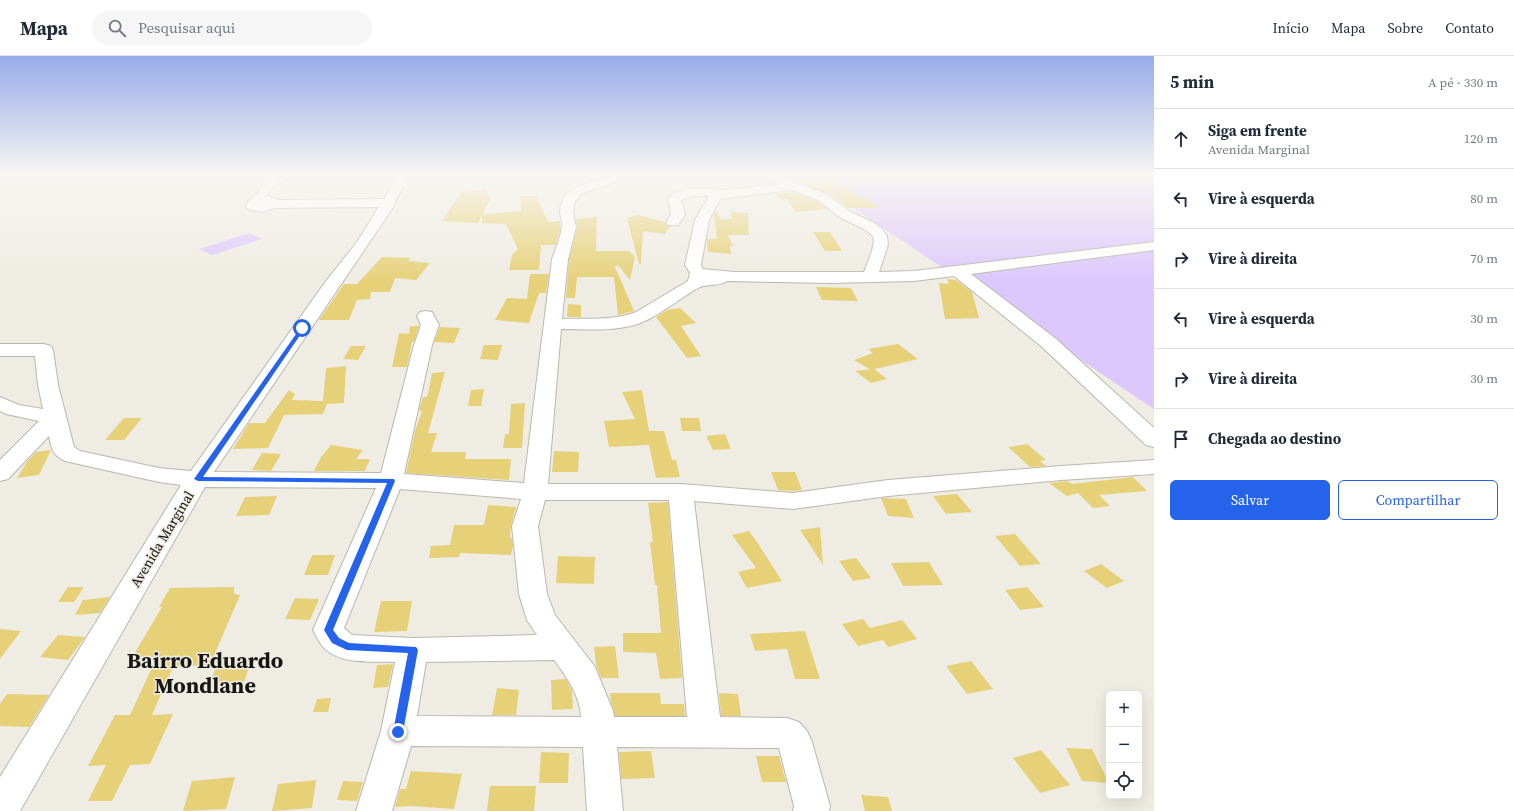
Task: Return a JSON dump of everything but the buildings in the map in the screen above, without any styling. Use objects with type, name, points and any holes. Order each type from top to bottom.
[{"type":"street","name":"Avenida Marginal","points":[[0,811],[198,479],[332,284],[385,210]]},
{"type":"street","points":[[567,210],[569,224],[560,259],[535,492],[525,526],[533,594],[542,620],[584,676],[597,711],[605,811]]},
{"type":"street","points":[[673,222],[678,215],[677,210]]},
{"type":"street","points":[[696,278],[693,265],[702,220],[707,210]]},
{"type":"street","points":[[838,210],[875,230],[881,238],[881,245],[875,266],[869,277]]},
{"type":"street","points":[[554,324],[616,323],[631,320],[642,316],[696,278],[914,276],[958,272],[993,265],[1154,246]]},
{"type":"street","points":[[958,272],[1048,342],[1154,440]]},
{"type":"street","points":[[426,316],[430,325],[423,345],[391,481],[328,630],[335,640],[347,647],[413,650],[562,647]]},
{"type":"street","points":[[0,350],[44,350],[48,385],[64,451],[73,456],[159,475],[198,479],[391,481],[535,492],[682,492],[793,501],[888,488],[1061,473],[1154,467]]},
{"type":"street","points":[[4,408],[55,418]]},
{"type":"street","points":[[0,474],[55,418]]},
{"type":"street","points":[[682,492],[705,733]]},
{"type":"street","points":[[374,811],[398,732],[413,650]]},
{"type":"street","points":[[398,732],[787,733],[795,742],[812,806],[811,811]]},
{"type":"shaded area","points":[[857,210],[1154,210],[1154,409]]},
{"type":"shaded area","points":[[249,233],[262,239],[212,255],[199,249]]},
{"type":"district","name":"Bairro Eduardo Mondlane","points":[[205,672]]},
{"type":"route","points":[[302,328],[198,479],[391,481],[328,630],[335,640],[347,647],[413,650],[398,732]]}]
